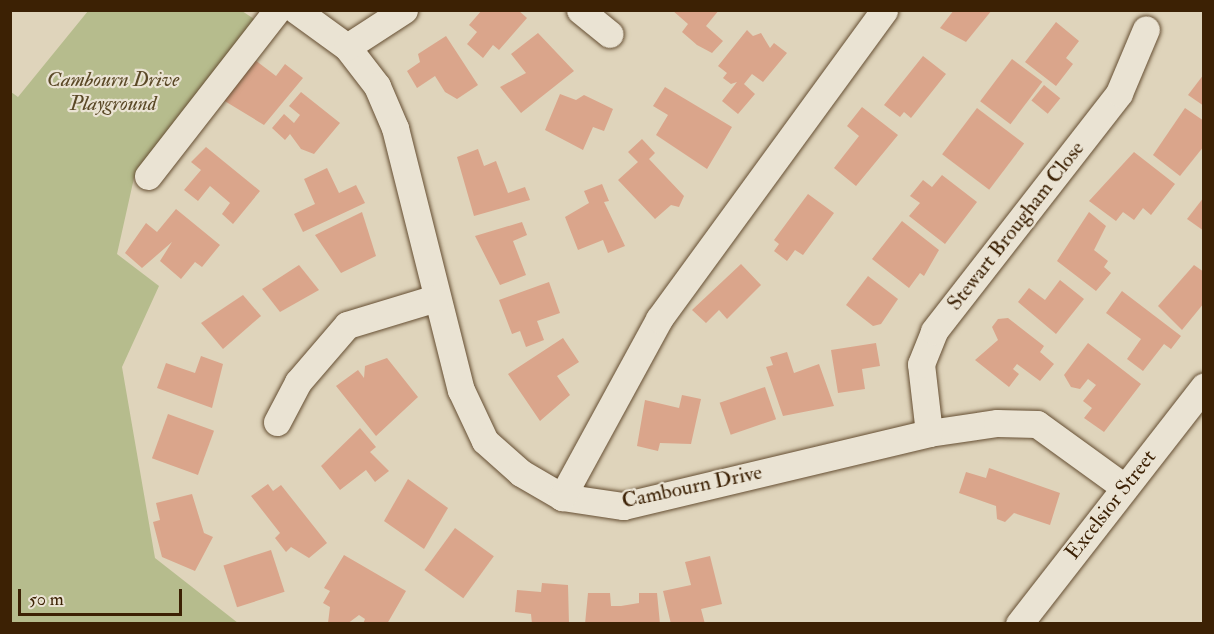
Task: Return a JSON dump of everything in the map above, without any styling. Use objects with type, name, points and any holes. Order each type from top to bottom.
[{"type":"street","points":[[148,176],[277,10]]},
{"type":"street","name":"Cambourn Drive","points":[[296,10],[347,47],[377,87],[395,128],[461,390],[485,441],[520,473],[562,496],[623,506],[929,433],[997,423],[1038,424],[1124,487]]},
{"type":"street","points":[[347,47],[404,10]]},
{"type":"street","points":[[580,10],[610,34]]},
{"type":"street","points":[[562,496],[659,319],[884,10]]},
{"type":"street","name":"Stewart Brougham Close","points":[[929,433],[921,364],[934,331],[1119,93],[1146,30]]},
{"type":"street","points":[[277,422],[298,382],[347,325],[436,298]]},
{"type":"street","name":"Excelsior Street","points":[[1019,624],[1203,386]]},
{"type":"green space","name":"Cambourn Drive Playground","points":[[88,11],[242,11],[260,23],[134,178],[117,254],[159,286],[122,367],[155,558],[238,623],[11,623],[11,92],[18,97]]},
{"type":"building","points":[[482,10],[518,10],[527,18],[499,50],[493,45],[483,58],[467,44],[477,32],[469,25]]},
{"type":"building","points":[[672,10],[719,10],[706,26],[723,41],[712,53],[697,45],[682,32],[688,24]]},
{"type":"building","points":[[954,10],[992,10],[966,42],[940,28]]},
{"type":"building","points":[[1056,22],[1079,41],[1066,58],[1073,64],[1056,86],[1025,62]]},
{"type":"building","points":[[747,30],[753,36],[761,33],[770,48],[774,43],[787,53],[763,82],[752,74],[744,84],[755,94],[738,114],[722,101],[737,82],[731,84],[723,78],[727,73],[718,66]]},
{"type":"building","points":[[538,33],[574,71],[521,113],[500,87],[526,73],[511,54]]},
{"type":"building","points":[[446,36],[478,85],[457,99],[445,92],[435,76],[417,88],[407,71],[420,62],[418,54]]},
{"type":"building","points":[[923,56],[946,74],[911,118],[904,112],[900,117],[884,105]]},
{"type":"building","points":[[1012,59],[1042,82],[1010,124],[980,101]]},
{"type":"building","points":[[255,60],[276,76],[285,64],[303,78],[264,125],[223,100]]},
{"type":"building","points":[[1204,74],[1204,106],[1188,95]]},
{"type":"building","points":[[1044,85],[1060,98],[1048,114],[1031,101]]},
{"type":"building","points":[[665,87],[732,127],[707,169],[656,135],[668,115],[653,106]]},
{"type":"building","points":[[301,92],[340,123],[314,154],[301,149],[290,134],[285,140],[272,128],[284,114],[294,123],[300,115],[289,106]]},
{"type":"building","points":[[560,94],[576,100],[584,95],[613,109],[604,131],[593,127],[583,150],[545,130]]},
{"type":"building","points":[[862,107],[898,135],[856,186],[834,168],[859,136],[847,126]]},
{"type":"building","points":[[977,108],[1024,144],[989,190],[942,154]]},
{"type":"building","points":[[1185,108],[1204,121],[1204,146],[1180,176],[1153,155]]},
{"type":"building","points":[[642,139],[655,153],[649,159],[684,196],[679,207],[671,205],[655,219],[618,180],[638,162],[628,152]]},
{"type":"building","points":[[206,147],[260,191],[233,224],[222,214],[230,203],[210,186],[198,201],[184,190],[201,170],[191,162]]},
{"type":"building","points":[[478,149],[484,166],[496,161],[508,193],[525,187],[530,200],[474,216],[457,157]]},
{"type":"building","points":[[1134,152],[1175,184],[1151,215],[1143,208],[1134,220],[1123,212],[1116,221],[1089,201]]},
{"type":"building","points":[[327,168],[339,193],[356,185],[365,203],[303,232],[294,214],[315,204],[304,179]]},
{"type":"building","points":[[942,175],[977,202],[945,244],[909,216],[920,203],[910,196],[923,180],[932,187]]},
{"type":"building","points":[[602,184],[609,201],[604,202],[625,246],[608,253],[603,240],[578,250],[565,217],[589,203],[584,191]]},
{"type":"building","points":[[808,194],[834,213],[803,255],[795,250],[787,261],[774,251],[779,244],[774,240]]},
{"type":"building","points":[[1204,197],[1204,231],[1187,219]]},
{"type":"building","points":[[176,209],[220,245],[202,267],[195,262],[181,279],[160,261],[172,242],[142,268],[125,253],[146,223],[157,232]]},
{"type":"building","points":[[362,212],[376,256],[341,273],[315,235]]},
{"type":"building","points":[[1089,212],[1106,226],[1094,250],[1108,261],[1104,267],[1111,273],[1096,291],[1057,261]]},
{"type":"building","points":[[902,221],[939,250],[924,276],[920,273],[909,288],[872,259]]},
{"type":"building","points":[[522,222],[527,235],[513,241],[526,275],[500,285],[475,236]]},
{"type":"building","points":[[741,264],[761,285],[727,319],[719,310],[706,323],[692,310]]},
{"type":"building","points":[[299,265],[319,290],[280,312],[262,289]]},
{"type":"building","points":[[1194,265],[1204,272],[1204,303],[1182,330],[1158,306]]},
{"type":"building","points":[[868,276],[898,299],[881,324],[873,326],[846,305]]},
{"type":"building","points":[[1060,280],[1084,299],[1056,334],[1018,302],[1029,288],[1045,300]]},
{"type":"building","points":[[549,282],[560,313],[537,321],[544,340],[526,347],[520,331],[512,334],[499,300]]},
{"type":"building","points":[[1122,291],[1181,336],[1171,349],[1164,344],[1143,371],[1127,359],[1141,339],[1106,313]]},
{"type":"building","points":[[243,295],[261,316],[223,349],[201,323]]},
{"type":"building","points":[[1008,318],[1044,346],[1040,352],[1054,364],[1040,381],[1017,364],[1013,369],[1019,374],[1009,387],[975,360],[998,340],[992,327],[998,319]]},
{"type":"building","points":[[563,338],[579,362],[557,376],[570,395],[540,421],[508,374]]},
{"type":"building","points":[[876,343],[880,366],[862,369],[865,389],[838,393],[831,350]]},
{"type":"building","points":[[1088,343],[1141,384],[1104,432],[1084,418],[1092,408],[1083,401],[1096,385],[1088,379],[1080,389],[1071,387],[1064,375]]},
{"type":"building","points":[[787,352],[794,373],[819,364],[834,406],[783,416],[766,367],[773,365],[770,357]]},
{"type":"building","points":[[201,356],[223,364],[212,408],[157,388],[166,363],[195,373]]},
{"type":"building","points":[[387,358],[418,397],[376,436],[336,386],[358,370],[364,378],[365,366]]},
{"type":"building","points":[[765,387],[776,419],[731,435],[720,403]]},
{"type":"building","points":[[682,395],[701,399],[691,444],[660,443],[658,451],[637,446],[645,400],[679,408]]},
{"type":"building","points":[[168,414],[214,431],[198,475],[152,458]]},
{"type":"building","points":[[360,428],[376,447],[370,452],[389,471],[375,482],[366,470],[340,490],[321,466]]},
{"type":"building","points":[[989,468],[1060,493],[1050,525],[1014,513],[1005,522],[997,519],[996,506],[959,493],[966,472],[986,478]]},
{"type":"building","points":[[408,479],[448,508],[424,549],[384,521]]},
{"type":"building","points":[[268,484],[273,491],[281,485],[327,543],[309,558],[291,547],[286,552],[275,538],[280,533],[251,496]]},
{"type":"building","points":[[192,494],[204,533],[213,537],[195,571],[162,557],[153,522],[160,520],[156,503]]},
{"type":"building","points":[[455,528],[494,556],[463,598],[424,570]]},
{"type":"building","points":[[271,550],[285,592],[237,607],[223,565]]},
{"type":"building","points":[[344,555],[406,591],[387,624],[363,624],[365,619],[359,615],[347,624],[328,623],[330,607],[323,603],[330,591],[324,588]]},
{"type":"building","points":[[710,556],[722,604],[701,609],[705,624],[671,624],[663,591],[691,585],[685,562]]},
{"type":"building","points":[[542,583],[568,585],[569,624],[532,624],[531,614],[515,612],[517,590],[541,592]]},
{"type":"building","points":[[588,593],[610,593],[611,606],[621,606],[639,603],[639,593],[657,593],[660,624],[585,624]]}]
